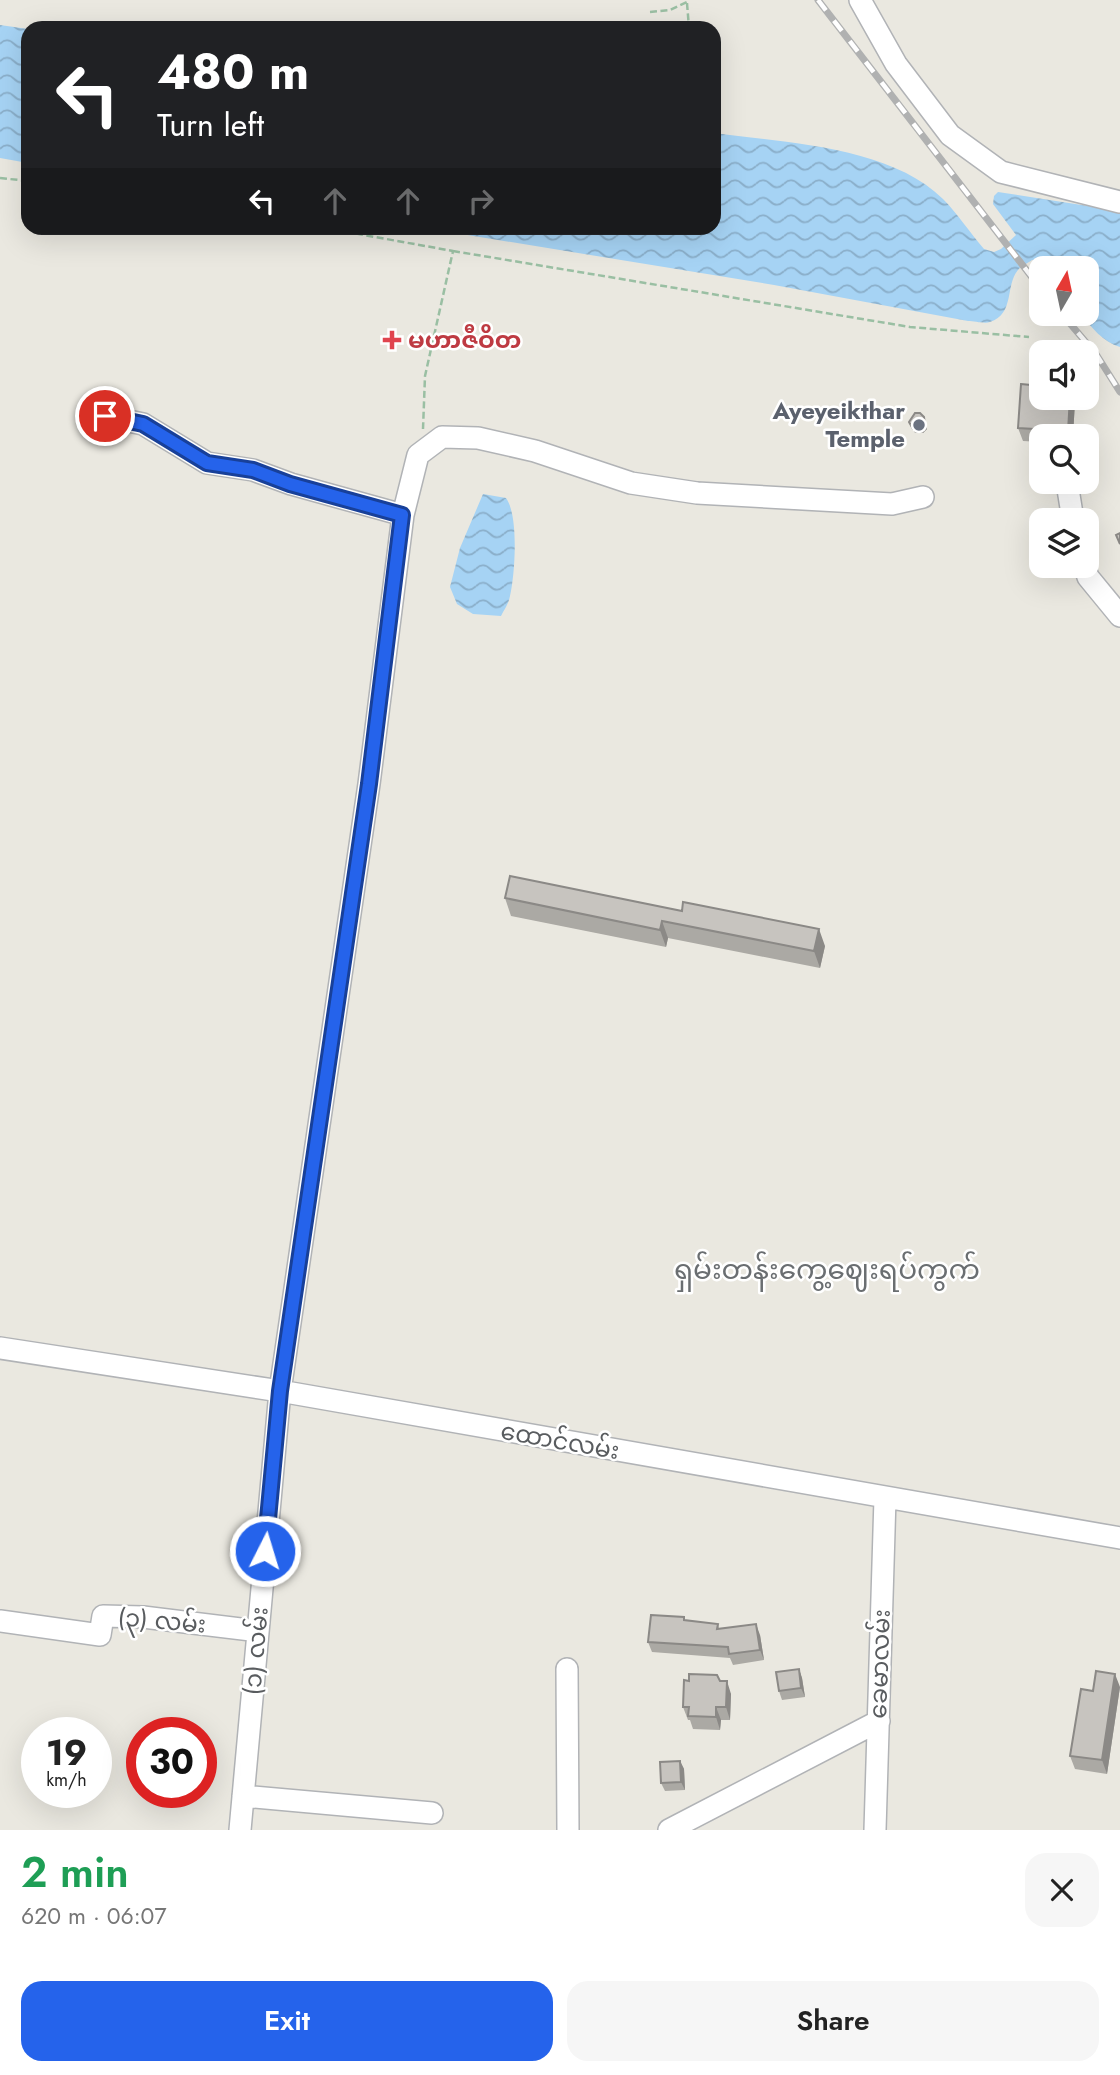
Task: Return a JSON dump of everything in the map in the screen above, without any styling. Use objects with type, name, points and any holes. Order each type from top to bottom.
[{"type":"street","points":[[860,0],[896,64],[950,135],[1001,172],[1120,202]]},
{"type":"street","points":[[105,416],[143,424],[207,463],[253,470],[290,484],[402,515]]},
{"type":"street","points":[[422,452],[442,437],[478,438],[535,452],[631,483],[684,491],[892,504],[923,497]]},
{"type":"street","name":"(၁) လမ်း","points":[[240,1830],[280,1391],[367,798],[402,515],[418,455],[422,452]]},
{"type":"street","points":[[1088,578],[1120,616]]},
{"type":"street","name":"ထောင်လမ်း","points":[[0,1348],[280,1391],[1120,1538]]},
{"type":"street","name":"ခေမာလမ်း","points":[[875,1830],[885,1498]]},
{"type":"street","name":"(၃) လမ်း","points":[[0,1621],[100,1636],[103,1616],[143,1617],[258,1631]]},
{"type":"street","points":[[567,1669],[568,1830]]},
{"type":"street","points":[[669,1830],[878,1721]]},
{"type":"street","points":[[243,1796],[432,1813]]},
{"type":"path","points":[[650,12],[670,10],[687,1],[688,21]]},
{"type":"path","points":[[0,178],[21,180]]},
{"type":"path","points":[[364,235],[910,327],[1029,337]]},
{"type":"path","points":[[422,452],[425,376],[453,251]]},
{"type":"water","points":[[0,25],[21,28],[21,162],[0,158]]},
{"type":"water","points":[[721,134],[835,150],[866,157],[894,168],[921,181],[943,199],[984,249],[994,252],[1016,235],[993,204],[994,196],[998,192],[1120,211],[1120,347],[1103,338],[1091,326],[1099,326],[1099,256],[1029,256],[1029,262],[1014,276],[1003,313],[990,322],[968,321],[774,285],[468,235],[721,235]]},
{"type":"water","points":[[483,494],[506,498],[513,518],[513,574],[509,599],[501,616],[473,614],[457,604],[450,587],[460,548]]},
{"type":"building","points":[[1021,384],[1029,385],[1029,410],[1069,410],[1068,424],[1029,424],[1029,429],[1018,428]]},
{"type":"building","name":"Ayeyeikthar Temple","points":[[915,413],[924,417],[925,425],[921,429],[913,429],[909,422]]},
{"type":"building","points":[[510,876],[682,911],[683,902],[819,929],[814,951],[662,921],[660,930],[505,898]]},
{"type":"building","points":[[651,1615],[684,1617],[684,1620],[718,1624],[717,1629],[756,1624],[760,1650],[729,1654],[728,1647],[648,1642]]},
{"type":"building","points":[[799,1669],[801,1688],[779,1691],[776,1672]]},
{"type":"building","points":[[1096,1671],[1115,1674],[1102,1760],[1070,1756],[1081,1689],[1093,1691]]},
{"type":"building","points":[[689,1674],[717,1675],[720,1681],[727,1681],[726,1707],[716,1707],[716,1717],[688,1716],[689,1707],[683,1707],[684,1680],[689,1681]]},
{"type":"building","points":[[680,1761],[681,1782],[661,1783],[660,1762]]},
{"type":"railway","points":[[818,0],[1029,273]]},
{"type":"railway","points":[[1072,326],[1096,354],[1120,392]]},
{"type":"place","name":"မဟာဇီဝိတ","points":[[392,340]]},
{"type":"place","name":"Ayeyeikthar Temple","points":[[919,425]]},
{"type":"district","name":"ရှမ်းတန်းကွေ့ဈေးရပ်ကွက်","points":[[827,1269]]},
{"type":"route","points":[[105,416],[143,424],[207,463],[253,470],[290,484],[402,515],[369,784],[280,1391],[265,1551]]}]
